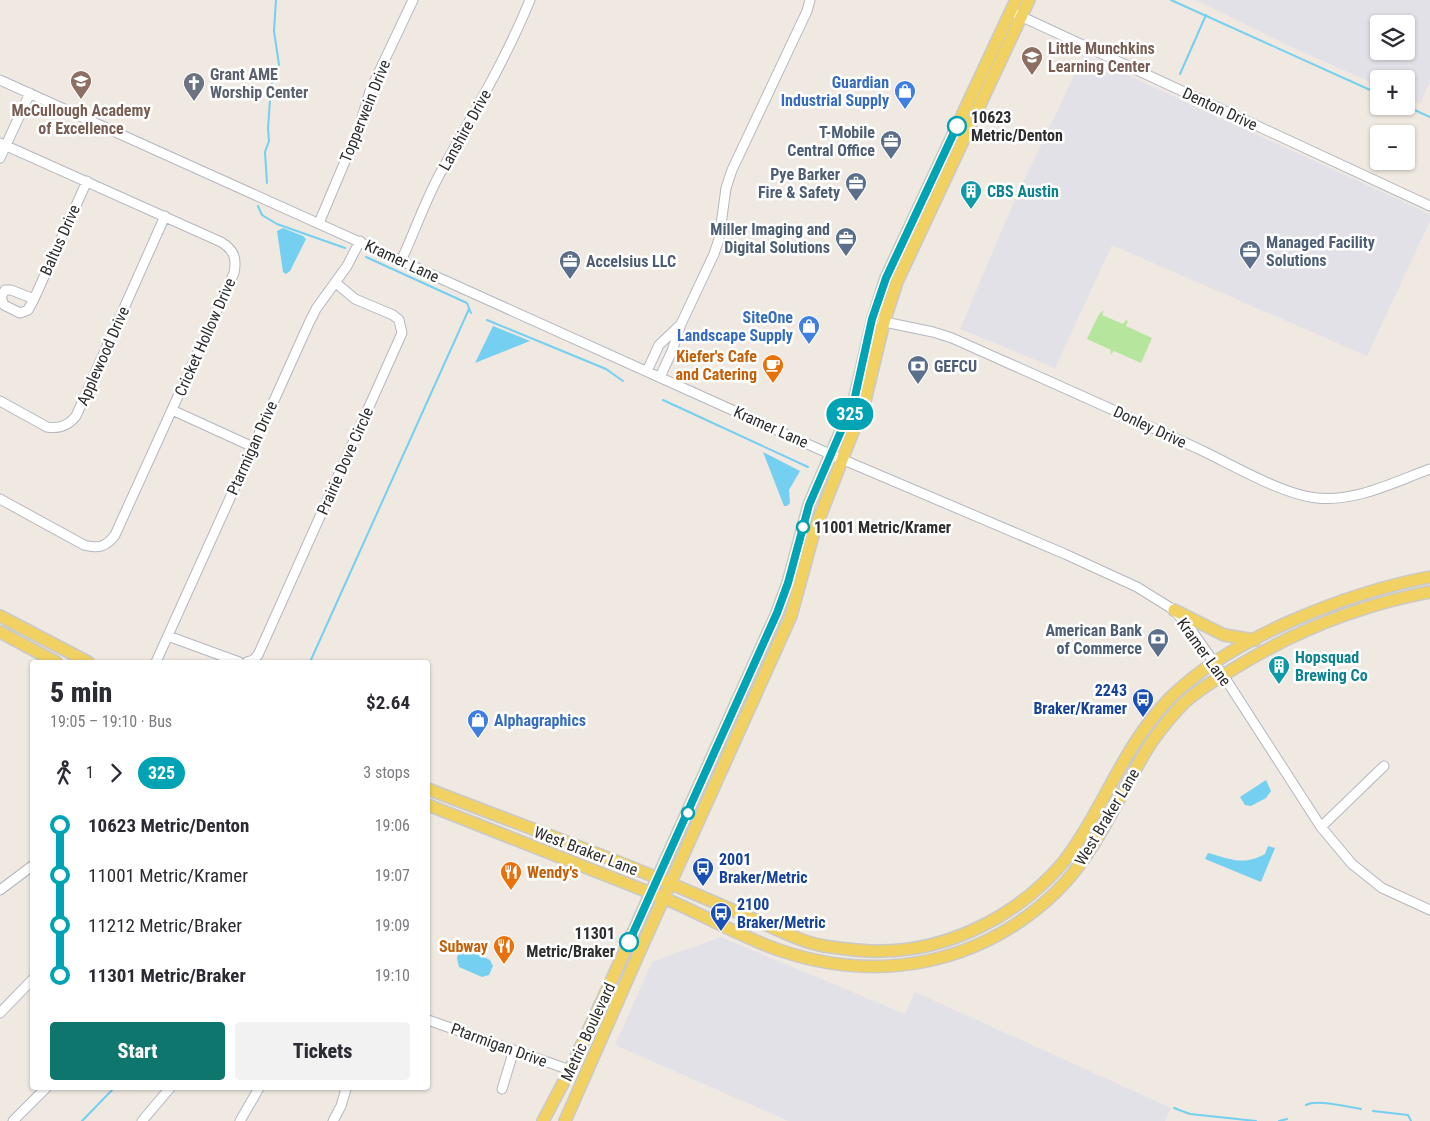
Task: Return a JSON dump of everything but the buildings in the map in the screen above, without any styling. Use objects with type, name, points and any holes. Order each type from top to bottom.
[{"type":"main road","name":"Metric Boulevard","points":[[1016,0],[1016,14]]},
{"type":"main road","name":"Metric Boulevard","points":[[543,1121],[570,1070],[777,613],[788,583],[809,505],[854,401],[896,256],[1016,14],[1029,0]]},
{"type":"main road","name":"Metric Boulevard","points":[[565,1121],[663,898],[791,616],[814,532],[866,402],[878,320]]},
{"type":"main road","name":"West Braker Lane","points":[[430,791],[658,878],[796,937],[820,945],[882,951],[916,948],[950,940],[996,919],[1041,885],[1061,865],[1152,718],[1178,691],[1214,663],[1277,628],[1346,600],[1404,582],[1430,577]]},
{"type":"main road","points":[[1404,582],[1408,596]]},
{"type":"main road","name":"West Braker Lane","points":[[430,806],[663,898],[777,950],[828,963],[851,966],[890,967],[920,963],[957,953],[1000,934],[1026,918],[1057,891],[1083,860],[1111,814],[1142,756],[1166,723],[1183,704],[1223,675],[1267,648],[1344,615],[1408,596],[1430,592]]},
{"type":"main road","points":[[1174,610],[1224,636],[1255,640]]},
{"type":"main road","points":[[0,616],[84,660]]},
{"type":"main road","points":[[0,632],[52,660]]},
{"type":"main road","points":[[750,675],[761,680]]},
{"type":"main road","points":[[1097,808],[1111,814]]},
{"type":"main road","points":[[510,838],[518,824]]},
{"type":"main road","points":[[967,933],[974,946]]},
{"type":"main road","points":[[950,940],[957,953]]},
{"type":"street","name":"Topperwein Drive","points":[[318,223],[359,128],[370,91],[413,0]]},
{"type":"street","name":"Lanshire Drive","points":[[402,261],[441,171],[511,46],[530,0]]},
{"type":"street","points":[[660,377],[672,351],[681,324],[716,249],[726,188],[732,170],[804,18],[810,0]]},
{"type":"street","name":"Denton Drive","points":[[1016,14],[1430,206]]},
{"type":"street","name":"Kramer Lane","points":[[0,80],[843,460],[1137,587],[1174,610],[1192,631],[1322,826],[1352,864],[1377,885],[1430,910]]},
{"type":"street","points":[[0,158],[3,144],[30,94]]},
{"type":"street","name":"Cricket Hollow Drive","points":[[0,499],[84,545],[94,548],[109,542],[115,535],[234,273],[236,264],[231,249],[222,242],[3,144]]},
{"type":"street","name":"Baltus Drive","points":[[34,299],[86,181]]},
{"type":"street","name":"Applewood Drive","points":[[0,401],[47,426],[55,428],[71,423],[76,416],[165,216]]},
{"type":"street","name":"Ptarmigan Drive","points":[[157,660],[308,322],[336,283],[360,241]]},
{"type":"street","name":"Prairie Dove Circle","points":[[253,660],[258,655],[402,333],[399,320],[355,299],[336,283]]},
{"type":"street","name":"Donley Drive","points":[[878,320],[952,338],[1136,419],[1290,492],[1303,496],[1326,498],[1350,497],[1430,469]]},
{"type":"street","points":[[647,372],[659,345],[681,324]]},
{"type":"street","points":[[172,410],[253,447]]},
{"type":"street","points":[[168,636],[234,660]]},
{"type":"street","points":[[1322,826],[1384,766]]},
{"type":"street","points":[[0,890],[30,868]]},
{"type":"street","points":[[0,1013],[30,982]]},
{"type":"street","name":"Ptarmigan Drive","points":[[430,1021],[570,1070]]},
{"type":"street","points":[[502,1088],[514,1050]]},
{"type":"street","points":[[13,1121],[44,1090]]},
{"type":"street","points":[[142,1121],[168,1090]]},
{"type":"street","points":[[240,1121],[257,1090]]},
{"type":"street","points":[[333,1121],[341,1106],[345,1090]]},
{"type":"shaded area","points":[[1196,0],[1430,0],[1430,81],[1420,104],[1415,102],[1415,70],[1370,70],[1370,82],[1289,46]]},
{"type":"shaded area","points":[[1084,55],[1430,214],[1430,221],[1367,356],[1112,245],[1055,368],[960,329],[1015,199]]},
{"type":"shaded area","points":[[721,937],[905,1014],[915,992],[1171,1108],[1165,1121],[788,1121],[615,1045],[652,962]]},
{"type":"green space","points":[[1104,310],[1102,315],[1123,324],[1126,320],[1128,321],[1126,326],[1152,338],[1141,363],[1114,351],[1110,355],[1111,350],[1087,339],[1099,314]]},
{"type":"water","points":[[283,228],[306,239],[290,271],[286,274],[283,272],[277,231]]},
{"type":"water","points":[[493,326],[530,341],[475,363]]},
{"type":"water","points":[[763,452],[800,471],[789,490],[790,503],[787,506],[784,506]]},
{"type":"water","points":[[1266,780],[1271,791],[1266,798],[1251,806],[1245,805],[1240,797]]},
{"type":"water","points":[[1268,846],[1275,848],[1261,882],[1205,859],[1208,853],[1230,859],[1250,860],[1265,854]]},
{"type":"water","points":[[466,949],[490,960],[493,966],[489,975],[482,977],[459,967],[457,958],[459,950]]},
{"type":"waterway","points":[[267,183],[265,152],[269,141],[271,86],[279,65],[274,31],[276,0]]},
{"type":"waterway","points":[[1171,0],[1370,90]]},
{"type":"waterway","points":[[1180,74],[1206,15]]},
{"type":"waterway","points":[[1415,110],[1430,117]]},
{"type":"waterway","points":[[258,206],[262,215],[277,224],[345,248]]},
{"type":"waterway","points":[[366,257],[467,303],[471,313]]},
{"type":"waterway","points":[[311,660],[469,309]]},
{"type":"waterway","points":[[487,320],[606,369],[623,381]]},
{"type":"waterway","points":[[663,400],[808,467]]},
{"type":"waterway","points":[[82,1121],[112,1090]]},
{"type":"waterway","points":[[1306,1105],[1325,1103],[1361,1109]]},
{"type":"waterway","points":[[1174,1108],[1190,1114],[1256,1121]]},
{"type":"waterway","points":[[1373,1111],[1408,1115],[1411,1121]]},
{"type":"waterway","points":[[1279,1121],[1287,1119]]},
{"type":"bus line","name":"325","points":[[629,942],[777,613],[788,583],[809,505],[850,414],[857,393],[872,319],[886,278],[957,126]]},
{"type":"place","name":"Little Munchkins Learning Center","points":[[1032,76]]},
{"type":"place","name":"McCullough Academy of Excellence","points":[[81,100]]},
{"type":"place","name":"Grant AME Worship Center","points":[[194,102]]},
{"type":"place","name":"Guardian Industrial Supply","points":[[905,110]]},
{"type":"place","name":"10623 Metric/Denton","points":[[957,126]]},
{"type":"place","name":"T-Mobile Central Office","points":[[891,160]]},
{"type":"place","name":"Pye Barker Fire & Safety","points":[[856,202]]},
{"type":"place","name":"CBS Austin","points":[[971,210]]},
{"type":"place","name":"Miller Imaging and Digital Solutions","points":[[846,257]]},
{"type":"place","name":"Managed Facility Solutions","points":[[1250,270]]},
{"type":"place","name":"Accelsius LLC","points":[[570,280]]},
{"type":"place","name":"SiteOne Landscape Supply","points":[[809,345]]},
{"type":"place","name":"Kiefer's Cafe and Catering","points":[[773,384]]},
{"type":"place","name":"GEFCU","points":[[918,385]]},
{"type":"place","name":"11001 Metric/Kramer","points":[[803,527]]},
{"type":"place","name":"American Bank of Commerce","points":[[1158,658]]},
{"type":"place","name":"Hopsquad Brewing Co","points":[[1279,685]]},
{"type":"place","name":"2243 Braker/Kramer","points":[[1143,718]]},
{"type":"place","name":"Alphagraphics","points":[[478,739]]},
{"type":"place","name":"2001 Braker/Metric","points":[[703,887]]},
{"type":"place","name":"Wendy's","points":[[511,891]]},
{"type":"place","name":"2100 Braker/Metric","points":[[721,932]]},
{"type":"place","name":"11301 Metric/Braker","points":[[629,942]]},
{"type":"place","name":"Subway","points":[[504,965]]}]
